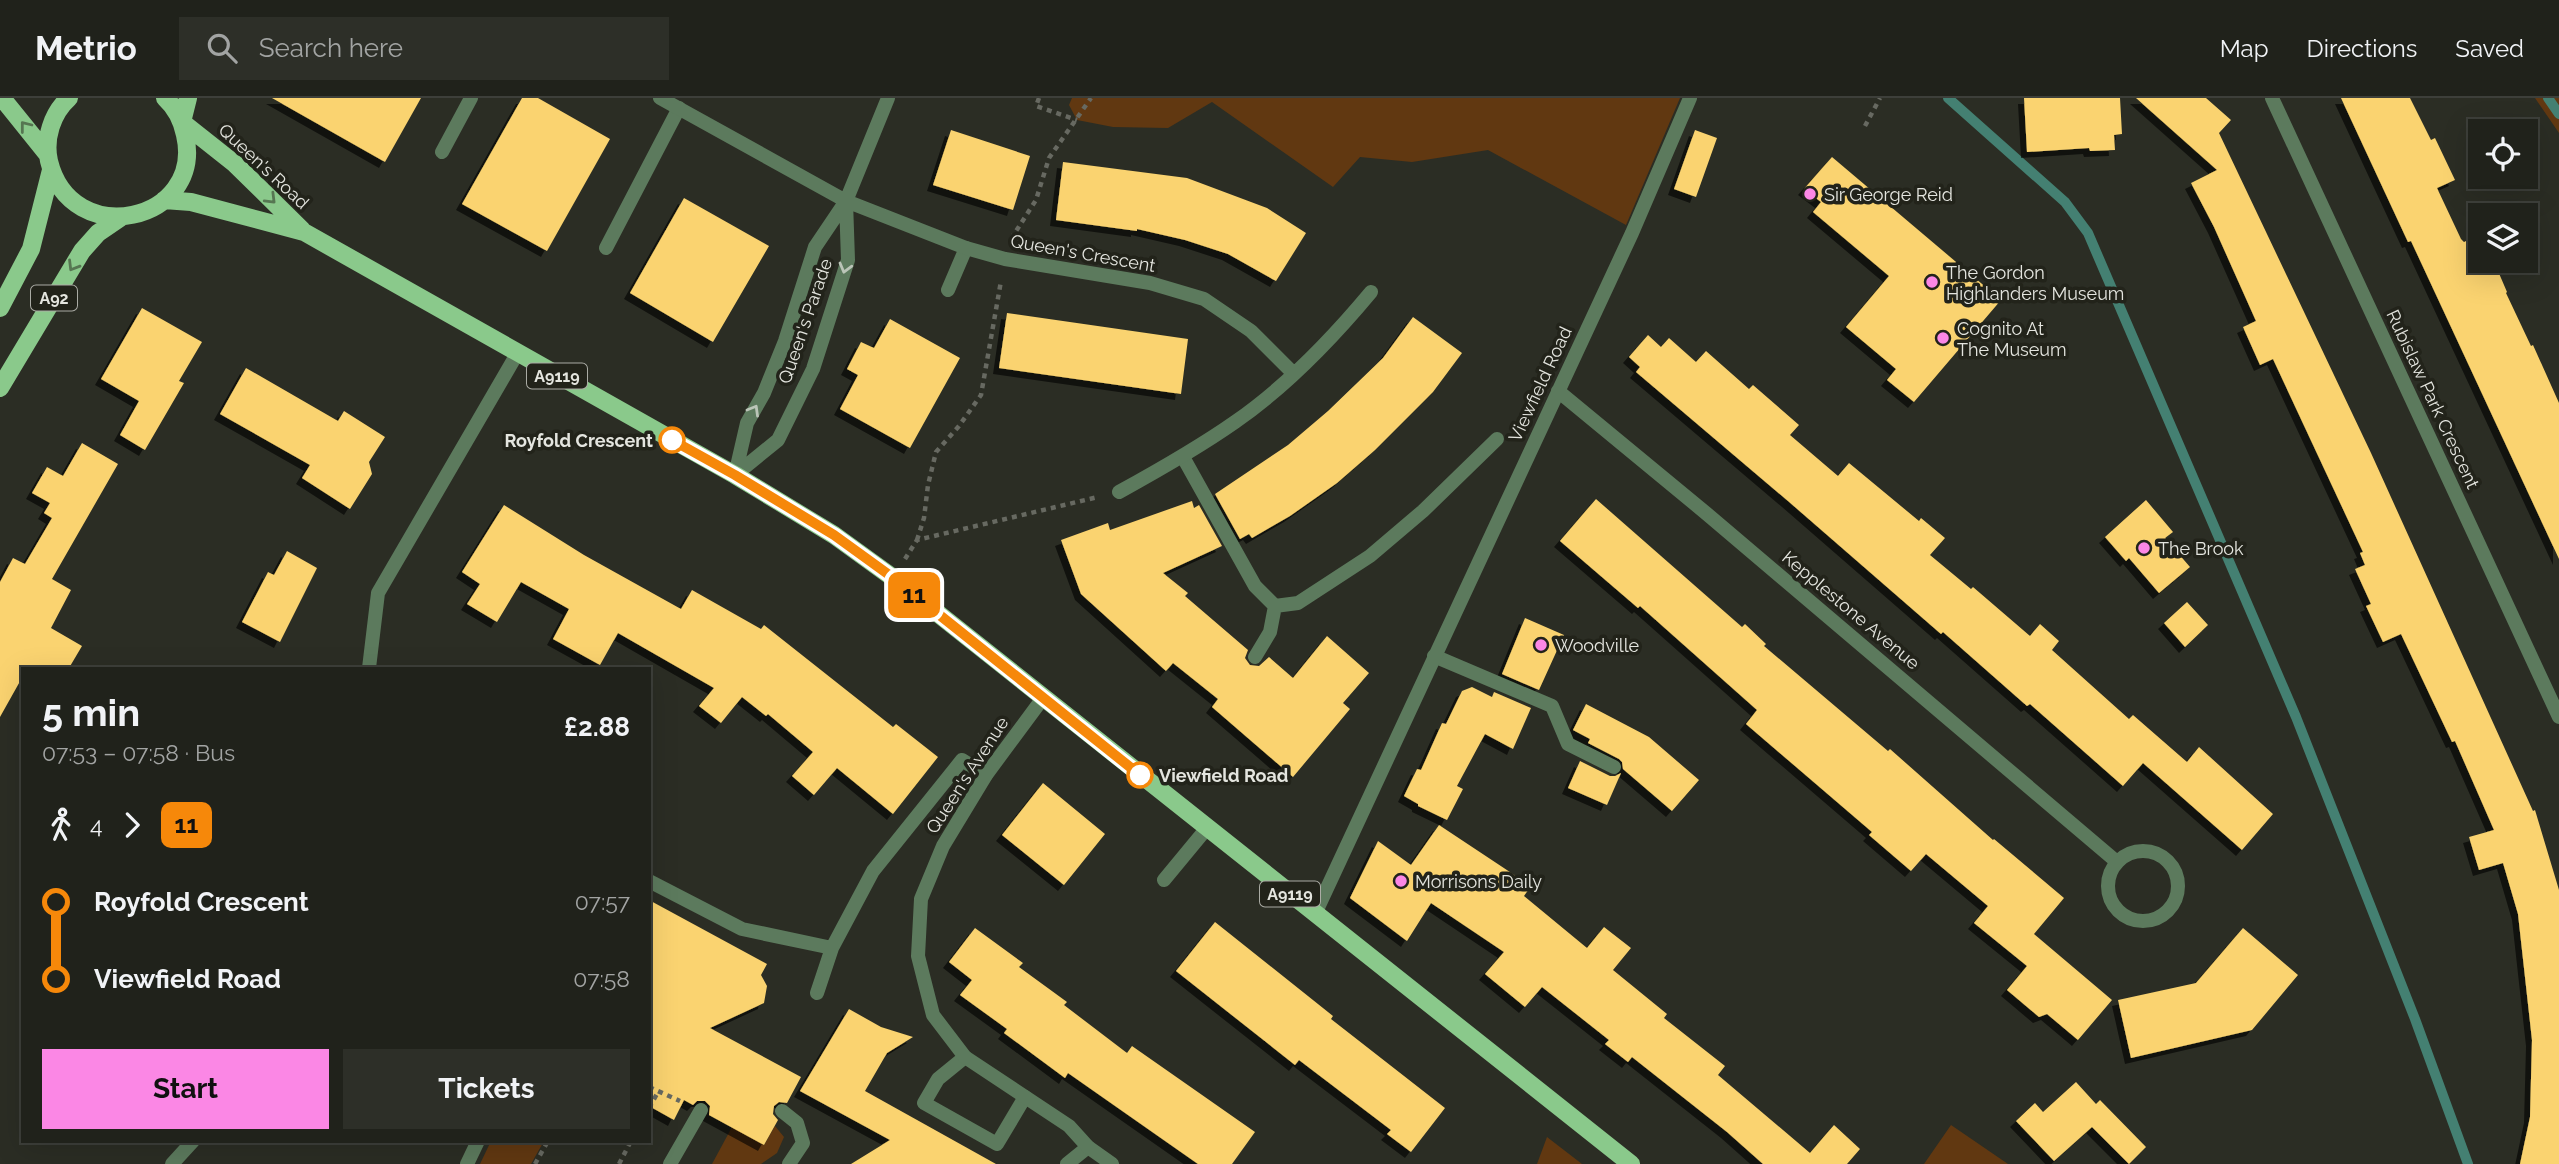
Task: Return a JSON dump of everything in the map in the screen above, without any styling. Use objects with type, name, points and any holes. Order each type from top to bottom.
[{"type":"main road","points":[[2,98],[50,162],[62,190],[78,206],[98,215],[120,218]]},
{"type":"main road","name":"A92","points":[[0,308],[31,249],[50,162],[48,136],[54,118],[69,98]]},
{"type":"main road","name":"Queen's Road","points":[[165,98],[183,122],[243,171],[304,232]]},
{"type":"main road","name":"A92","points":[[0,388],[82,251],[98,233],[120,218],[139,215],[164,200],[178,184],[186,164],[187,143],[183,122],[188,98]]},
{"type":"main road","name":"Queen's Road","points":[[164,200],[191,202],[304,232]]},
{"type":"main road","name":"A9119","points":[[304,232],[735,475],[834,535],[892,577],[1631,1164]]},
{"type":"street","points":[[442,152],[471,98]]},
{"type":"street","name":"Queen's Crescent","points":[[660,98],[846,201],[967,248],[1005,259],[1150,283],[1204,299],[1251,331],[1294,374]]},
{"type":"street","points":[[846,201],[888,98]]},
{"type":"street","name":"Viewfield Road","points":[[1315,914],[1632,233],[1690,98]]},
{"type":"street","name":"Rubislaw Park Crescent","points":[[2272,98],[2559,717]]},
{"type":"street","points":[[606,248],[679,108]]},
{"type":"street","name":"Queen's Parade","points":[[735,475],[778,440],[813,369],[848,260],[846,201]]},
{"type":"street","name":"Queen's Parade","points":[[735,475],[747,423],[764,393],[785,341],[815,247],[846,201]]},
{"type":"street","points":[[948,290],[967,248]]},
{"type":"street","points":[[1119,492],[1182,457],[1237,421],[1335,336],[1371,292]]},
{"type":"street","points":[[369,667],[378,593],[517,354]]},
{"type":"street","name":"Kepplestone Avenue","points":[[1558,391],[2117,862]]},
{"type":"street","points":[[1275,606],[1298,603],[1370,556],[1423,511],[1497,439]]},
{"type":"street","points":[[1182,457],[1255,586],[1275,606]]},
{"type":"street","points":[[1255,657],[1270,632],[1275,606]]},
{"type":"street","points":[[1434,656],[1552,706],[1568,744],[1614,767]]},
{"type":"street","name":"Queen's Avenue","points":[[1042,698],[986,775],[943,846],[921,899],[918,956],[933,1015],[965,1057],[1069,1126],[1088,1147],[1112,1164]]},
{"type":"street","points":[[817,993],[832,948],[873,871],[962,760],[986,775]]},
{"type":"street","points":[[1164,880],[1207,828]]},
{"type":"street","points":[[2135,851],[2156,853],[2165,858],[2172,866],[2179,886],[2177,896],[2165,914],[2156,919],[2135,921],[2117,910],[2107,891],[2110,871],[2117,862],[2135,851]]},
{"type":"street","points":[[651,881],[742,929],[832,948]]},
{"type":"street","points":[[965,1057],[938,1079],[924,1103],[997,1144],[1025,1097]]},
{"type":"street","points":[[670,1164],[701,1110]]},
{"type":"street","points":[[782,1111],[797,1123],[803,1143],[789,1164]]},
{"type":"street","points":[[172,1164],[191,1143]]},
{"type":"street","points":[[467,1164],[477,1143]]},
{"type":"street","points":[[1067,1164],[1088,1147]]},
{"type":"path","points":[[1039,98],[1036,106],[1077,120]]},
{"type":"path","points":[[892,577],[917,540],[924,519],[936,452],[981,395],[1010,241],[1036,200],[1049,158],[1091,98]]},
{"type":"path","points":[[1865,126],[1880,98]]},
{"type":"path","points":[[917,540],[1119,492]]},
{"type":"path","points":[[651,1088],[701,1110]]},
{"type":"path","points":[[651,1104],[658,1092]]},
{"type":"path","points":[[536,1164],[547,1143]]},
{"type":"path","points":[[619,1164],[630,1143]]},
{"type":"shaded area","points":[[1072,98],[1680,98],[1626,225],[1488,150],[1412,162],[1360,157],[1333,187],[1212,102],[1168,128],[1113,127],[1077,120],[1069,105]]},
{"type":"shaded area","points":[[2535,98],[2559,98],[2559,133]]},
{"type":"shaded area","points":[[1951,1125],[2008,1164],[1924,1164]]},
{"type":"shaded area","points":[[775,1126],[784,1137],[777,1153],[761,1164],[712,1164],[732,1127],[764,1145]]},
{"type":"shaded area","points":[[1547,1137],[1582,1164],[1537,1164]]},
{"type":"shaded area","points":[[490,1143],[543,1143],[531,1164],[480,1164]]},
{"type":"building","points":[[272,98],[421,98],[385,162]]},
{"type":"building","points":[[522,98],[538,98],[610,139],[547,251],[462,204]]},
{"type":"building","points":[[2024,98],[2120,98],[2122,134],[2114,135],[2115,150],[2090,151],[2089,148],[2027,152]]},
{"type":"building","points":[[2136,98],[2206,98],[2231,120],[2219,133],[2371,453],[2533,811],[2535,810],[2559,890],[2559,1164],[2520,1164],[2530,1117],[2532,1040],[2518,914],[2503,863],[2479,870],[2469,837],[2494,830],[2455,741],[2452,742],[2401,634],[2383,642],[2366,606],[2371,604],[2355,569],[2365,565],[2360,553],[2363,552],[2273,359],[2260,365],[2243,327],[2256,321],[2191,183],[2217,170]]},
{"type":"building","points":[[2341,98],[2410,98],[2431,140],[2435,138],[2455,180],[2437,188],[2461,239],[2464,242],[2468,240],[2468,273],[2499,273],[2559,403],[2559,559],[2411,241],[2408,242]]},
{"type":"building","points":[[951,130],[1030,156],[1013,210],[933,185]]},
{"type":"building","points":[[1695,130],[1717,138],[1696,197],[1674,189]]},
{"type":"building","name":"The Gordon Highlanders Museum","points":[[1832,157],[2001,300],[1914,402],[1887,380],[1896,369],[1846,327],[1889,276],[1813,212],[1821,202],[1804,189]]},
{"type":"building","points":[[1063,162],[1187,178],[1267,208],[1306,233],[1276,281],[1228,254],[1185,240],[1137,229],[1056,220]]},
{"type":"building","points":[[684,198],[769,246],[713,342],[630,293]]},
{"type":"building","points":[[142,308],[202,342],[179,381],[184,383],[145,450],[120,435],[139,401],[101,379]]},
{"type":"building","points":[[1007,313],[1188,339],[1181,394],[999,368]]},
{"type":"building","points":[[1413,317],[1462,353],[1433,392],[1375,450],[1337,483],[1290,516],[1252,538],[1249,534],[1240,539],[1215,494],[1288,445],[1328,411],[1383,358]]},
{"type":"building","points":[[890,319],[960,358],[910,448],[840,409],[858,375],[847,369],[861,342],[874,348]]},
{"type":"building","points":[[1648,335],[1661,347],[1669,338],[1696,362],[1706,351],[1749,389],[1753,385],[1799,425],[1790,435],[1838,476],[1849,463],[1919,521],[1921,518],[1945,538],[1930,555],[1971,589],[1973,587],[2030,636],[2040,624],[2059,641],[2052,650],[2129,719],[2133,715],[2187,762],[2199,747],[2273,814],[2242,850],[2143,763],[2123,786],[2030,704],[2027,706],[1943,632],[1941,634],[1636,372],[1640,367],[1629,357]]},
{"type":"building","points":[[246,368],[338,421],[344,411],[385,437],[369,462],[372,474],[350,509],[302,478],[310,465],[220,414]]},
{"type":"building","points":[[82,443],[118,464],[52,579],[71,590],[51,628],[82,646],[70,667],[21,667],[21,680],[0,717],[0,582],[13,558],[25,564],[52,518],[44,513],[50,503],[32,493],[47,467],[63,476]]},
{"type":"building","points":[[1596,499],[1742,627],[1745,624],[1766,644],[1764,646],[1888,751],[1890,749],[1993,840],[2064,898],[2034,934],[2112,1000],[2078,1040],[2047,1014],[2039,1017],[2007,990],[2027,966],[1974,923],[1988,906],[1926,854],[1911,871],[1869,835],[1872,832],[1746,724],[1757,710],[1640,606],[1638,608],[1560,541]]},
{"type":"building","name":"The Brook","points":[[2146,500],[2173,532],[2165,538],[2190,567],[2159,593],[2129,558],[2126,561],[2105,537]]},
{"type":"building","points":[[1192,501],[1194,508],[1199,505],[1222,546],[1163,573],[1188,593],[1185,596],[1248,650],[1245,658],[1250,665],[1259,666],[1269,657],[1293,678],[1327,636],[1369,673],[1343,703],[1350,709],[1293,777],[1212,707],[1218,699],[1173,663],[1166,671],[1081,594],[1061,540],[1108,523],[1110,530]]},
{"type":"building","points":[[504,505],[584,555],[681,609],[692,590],[761,629],[764,625],[893,727],[896,724],[938,757],[893,814],[837,768],[814,795],[792,776],[813,752],[768,714],[766,716],[742,697],[721,723],[699,706],[714,688],[618,633],[600,665],[553,639],[569,609],[521,582],[497,622],[467,604],[480,584],[462,572]]},
{"type":"building","points":[[287,551],[317,568],[280,642],[242,622],[268,572],[274,575]]},
{"type":"building","points":[[2187,602],[2208,625],[2185,647],[2164,623]]},
{"type":"building","name":"Woodville","points":[[1525,618],[1564,635],[1539,690],[1502,674]]},
{"type":"building","points":[[1472,687],[1492,697],[1494,692],[1531,708],[1513,749],[1485,734],[1457,786],[1463,789],[1447,820],[1404,796],[1417,769],[1421,770],[1442,723],[1446,724],[1462,691]]},
{"type":"building","points":[[1586,704],[1649,737],[1699,780],[1672,811],[1623,769],[1619,759],[1588,743],[1590,739],[1573,730]]},
{"type":"building","points":[[1580,761],[1610,776],[1621,773],[1607,805],[1568,788]]},
{"type":"building","points":[[1043,783],[1105,834],[1064,885],[1002,835]]},
{"type":"building","points":[[1439,825],[1531,886],[1524,896],[1587,948],[1604,927],[1631,948],[1613,970],[1667,1014],[1664,1018],[1725,1066],[1718,1075],[1810,1153],[1834,1125],[1860,1149],[1847,1164],[1763,1164],[1632,1057],[1628,1062],[1605,1044],[1609,1040],[1542,987],[1525,1007],[1485,974],[1504,952],[1431,903],[1407,941],[1350,898],[1378,841],[1411,865]]},
{"type":"building","points":[[651,901],[767,964],[761,975],[767,986],[764,1003],[710,1028],[801,1077],[787,1103],[779,1102],[774,1106],[773,1114],[778,1120],[764,1145],[709,1115],[710,1106],[705,1101],[697,1101],[693,1105],[684,1100],[674,1120],[651,1107]]},
{"type":"building","points":[[1215,922],[1333,1016],[1331,1019],[1445,1108],[1411,1152],[1387,1134],[1391,1130],[1299,1060],[1295,1065],[1176,971]]},
{"type":"building","points":[[975,928],[1023,963],[1019,967],[1067,1002],[1064,1005],[1127,1053],[1132,1046],[1255,1132],[1232,1164],[1198,1164],[1068,1073],[1065,1078],[1004,1033],[1007,1029],[960,995],[972,980],[949,962]]},
{"type":"building","points":[[2243,928],[2298,975],[2252,1030],[2131,1058],[2118,1000],[2196,983]]},
{"type":"building","points":[[849,1009],[881,1027],[913,1037],[887,1053],[865,1091],[996,1164],[851,1164],[890,1140],[800,1091]]},
{"type":"building","points":[[2076,1082],[2096,1104],[2100,1100],[2146,1147],[2129,1164],[2092,1127],[2054,1161],[2016,1121],[2035,1103],[2043,1112]]},
{"type":"waterway","points":[[1948,98],[2065,202],[2088,233],[2296,717],[2415,1019],[2468,1164]]},
{"type":"waterway","points":[[2548,98],[2559,114]]},
{"type":"bus line","name":"11","points":[[672,440],[834,535],[892,577],[1140,775]]},
{"type":"place","name":"Sir George Reid","points":[[1810,194]]},
{"type":"place","name":"The Gordon Highlanders Museum","points":[[1932,282]]},
{"type":"place","name":"Cognito At The Museum","points":[[1943,338]]},
{"type":"place","name":"Royfold Crescent","points":[[672,440]]},
{"type":"place","name":"The Brook","points":[[2144,548]]},
{"type":"place","name":"Woodville","points":[[1541,645]]},
{"type":"place","name":"Viewfield Road","points":[[1140,775]]},
{"type":"place","name":"Morrisons Daily","points":[[1401,881]]}]
